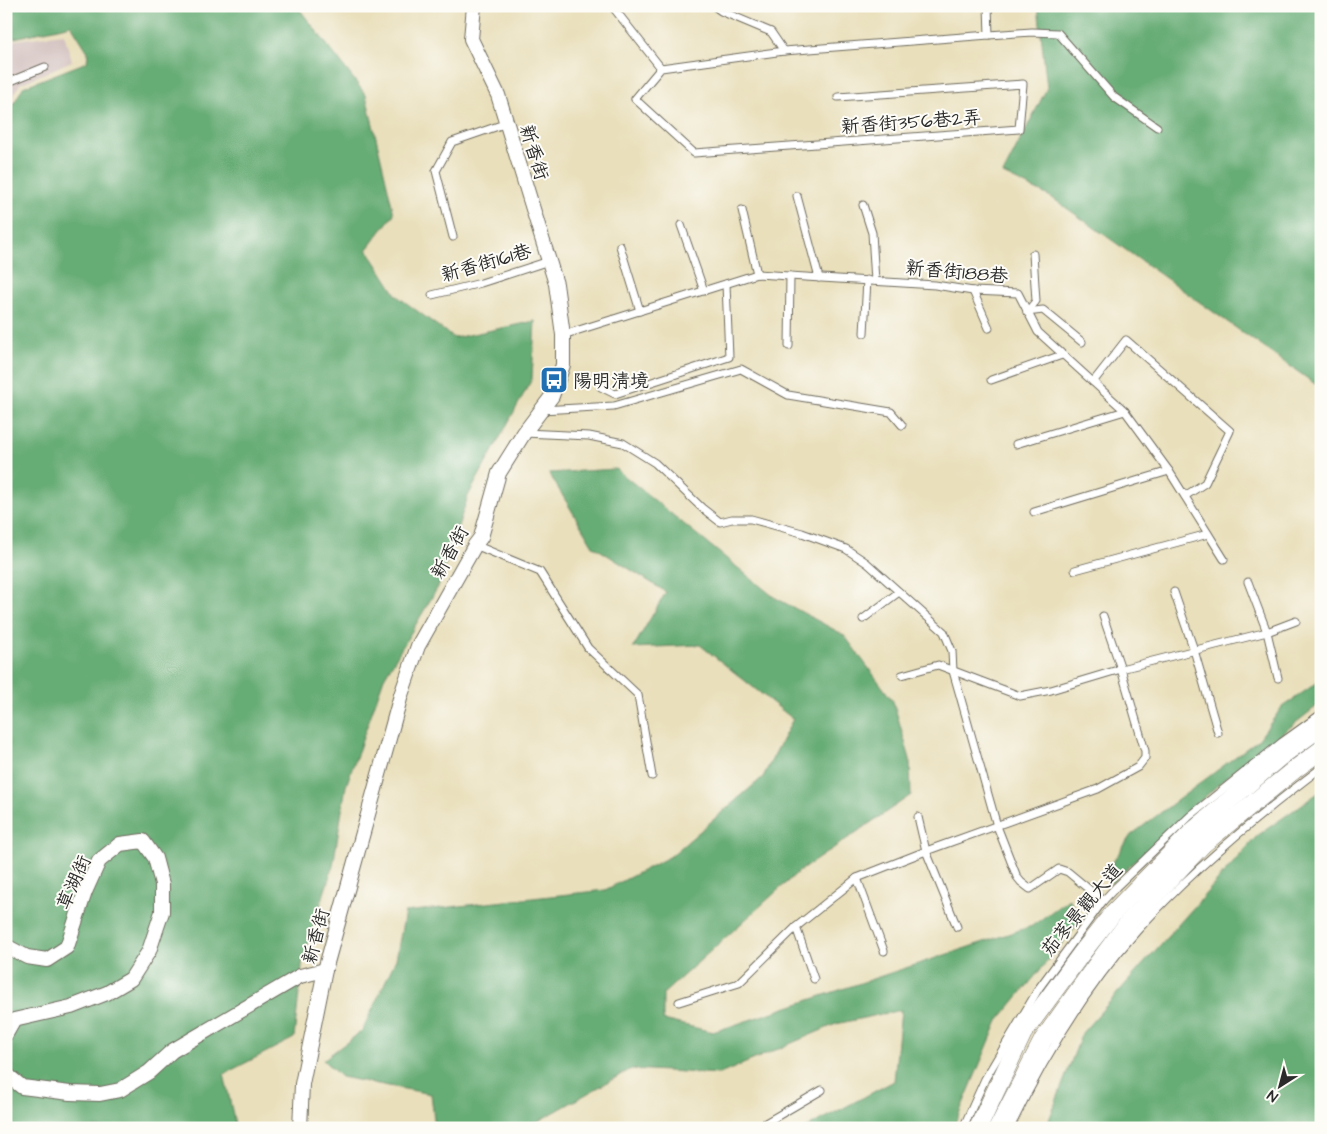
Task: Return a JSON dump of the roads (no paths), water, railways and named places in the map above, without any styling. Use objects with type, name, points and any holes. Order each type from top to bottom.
[{"type":"street","name":"新香街","points":[[300,1128],[302,1084],[325,970],[401,695],[418,646],[481,537],[499,474],[524,433],[552,396],[563,365],[563,335],[556,284],[498,95],[471,39],[474,6]]},
{"type":"street","points":[[978,1128],[1023,1033],[1114,912],[1193,831],[1281,756],[1321,727]]},
{"type":"street","points":[[998,1128],[1043,1040],[1128,923],[1203,844],[1321,750]]},
{"type":"street","name":"草湖街","points":[[6,946],[28,957],[48,960],[67,946],[85,892],[99,861],[120,844],[143,842],[155,858],[162,884],[162,912],[149,951],[131,980],[107,993],[71,1007],[14,1020],[6,1034]]},
{"type":"street","points":[[6,1074],[22,1087],[70,1093],[100,1094],[120,1090],[149,1072],[172,1051],[300,976],[325,970]]},
{"type":"lane","points":[[612,6],[661,68],[784,51],[1032,32],[1058,33],[1114,97],[1158,127]]},
{"type":"lane","points":[[714,6],[721,12],[771,32],[784,51]]},
{"type":"lane","points":[[988,6],[989,35]]},
{"type":"lane","points":[[6,83],[45,67]]},
{"type":"lane","name":"新香街356巷2弄","points":[[661,68],[635,99],[694,153],[1020,129],[1024,84],[838,97]]},
{"type":"lane","points":[[453,237],[436,171],[452,142],[507,123]]},
{"type":"lane","points":[[797,196],[819,278]]},
{"type":"lane","points":[[863,205],[872,232],[875,281]]},
{"type":"lane","points":[[742,210],[757,274]]},
{"type":"lane","points":[[681,225],[704,291]]},
{"type":"lane","points":[[620,246],[640,311]]},
{"type":"lane","points":[[1027,312],[1036,301],[1032,254]]},
{"type":"lane","name":"新香街161巷","points":[[432,295],[481,283],[549,261]]},
{"type":"lane","name":"新香街188巷","points":[[563,335],[757,274],[936,285],[973,291],[1018,293],[1038,332],[1125,410],[1169,471],[1224,559]]},
{"type":"lane","points":[[789,346],[790,276]]},
{"type":"lane","points":[[864,333],[866,280]]},
{"type":"lane","points":[[601,387],[615,394],[729,357],[726,284]]},
{"type":"lane","points":[[973,291],[989,328]]},
{"type":"lane","points":[[1027,312],[1043,310],[1082,342]]},
{"type":"lane","points":[[1093,382],[1126,340],[1230,431],[1205,483],[1185,496]]},
{"type":"lane","points":[[991,380],[1062,355]]},
{"type":"lane","points":[[541,410],[614,406],[741,369],[788,395],[891,412],[902,425]]},
{"type":"lane","points":[[1016,444],[1125,410]]},
{"type":"lane","points":[[524,433],[589,436],[623,443],[655,463],[702,508],[720,522],[732,519],[751,519],[802,533],[846,549],[868,563],[944,632],[952,651],[953,671],[997,826],[1017,877],[1030,889],[1060,869],[1068,872],[1103,901]]},
{"type":"lane","points":[[1034,512],[1169,471]]},
{"type":"lane","points":[[1075,570],[1208,534]]},
{"type":"lane","points":[[475,545],[540,572],[588,648],[638,695],[652,776]]},
{"type":"lane","points":[[1248,582],[1266,632],[1278,678]]},
{"type":"lane","points":[[863,619],[899,592]]},
{"type":"lane","points":[[1174,592],[1194,650],[1218,733]]},
{"type":"lane","points":[[679,1002],[739,983],[796,927],[857,878],[1098,789],[1138,767],[1145,758],[1145,751],[1103,616]]},
{"type":"lane","points":[[902,675],[938,665],[1020,696],[1051,690],[1121,669],[1266,632],[1296,621]]},
{"type":"lane","name":"茄苳景觀大道","points":[[963,1128],[984,1079],[1038,988],[1103,901],[1190,816],[1282,742],[1321,714]]},
{"type":"lane","points":[[1010,1128],[1025,1096],[1055,1043],[1095,983],[1136,931],[1214,853],[1321,768]]},
{"type":"lane","points":[[918,817],[926,851],[957,927]]},
{"type":"lane","points":[[857,878],[884,951]]},
{"type":"lane","points":[[796,927],[814,979]]},
{"type":"lane","points":[[757,1128],[822,1090]]},
{"type":"place","name":"陽明清境","points":[[554,380]]}]
